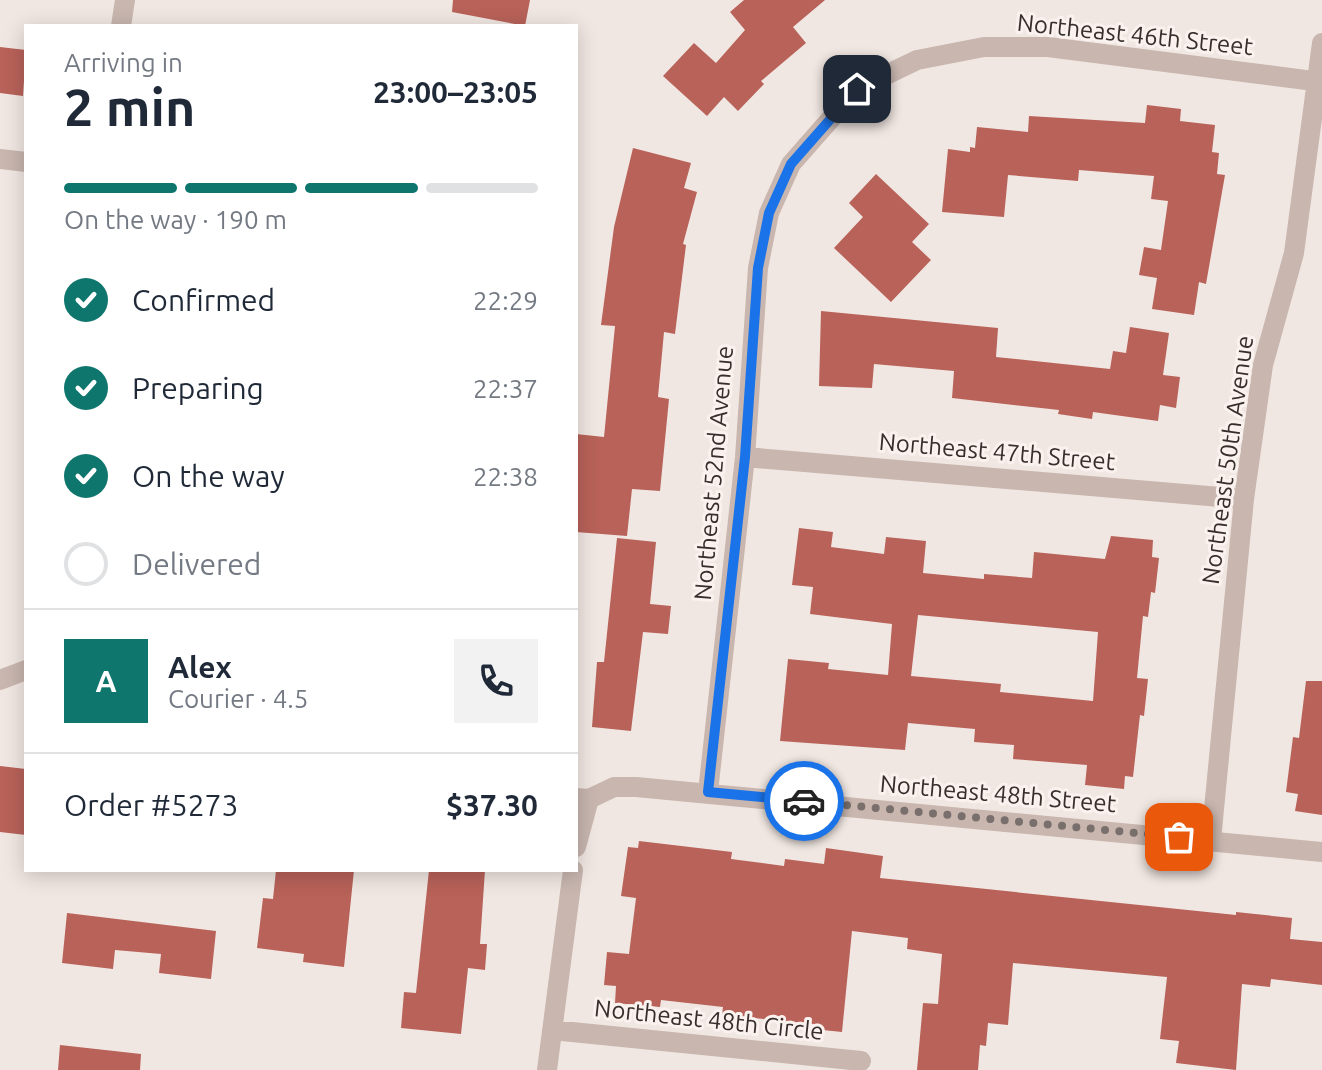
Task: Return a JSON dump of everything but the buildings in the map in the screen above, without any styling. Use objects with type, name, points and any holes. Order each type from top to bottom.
[{"type":"street","points":[[121,24],[125,0]]},
{"type":"street","name":"Northeast 50th Avenue","points":[[1211,840],[1244,499],[1263,365],[1294,253],[1320,82],[1322,43]]},
{"type":"street","name":"Northeast 46th Street","points":[[791,164],[857,89],[917,60],[984,47],[1048,47],[1320,82]]},
{"type":"street","points":[[0,159],[24,162]]},
{"type":"street","name":"Northeast 52nd Avenue","points":[[708,792],[745,457],[758,268],[769,213],[791,164]]},
{"type":"street","name":"Northeast 47th Street","points":[[745,457],[1244,499]]},
{"type":"street","points":[[0,680],[24,671]]},
{"type":"street","name":"Northeast 48th Street","points":[[583,799],[614,787],[708,792],[1322,852]]},
{"type":"street","points":[[578,833],[583,799]]},
{"type":"street","points":[[547,1070],[573,872]]},
{"type":"street","name":"Northeast 48th Circle","points":[[552,1030],[861,1061]]},
{"type":"way so far","points":[[804,801],[1179,837]]},
{"type":"route","points":[[804,801],[708,792],[745,457],[758,268],[769,213],[791,164],[857,89]]}]
